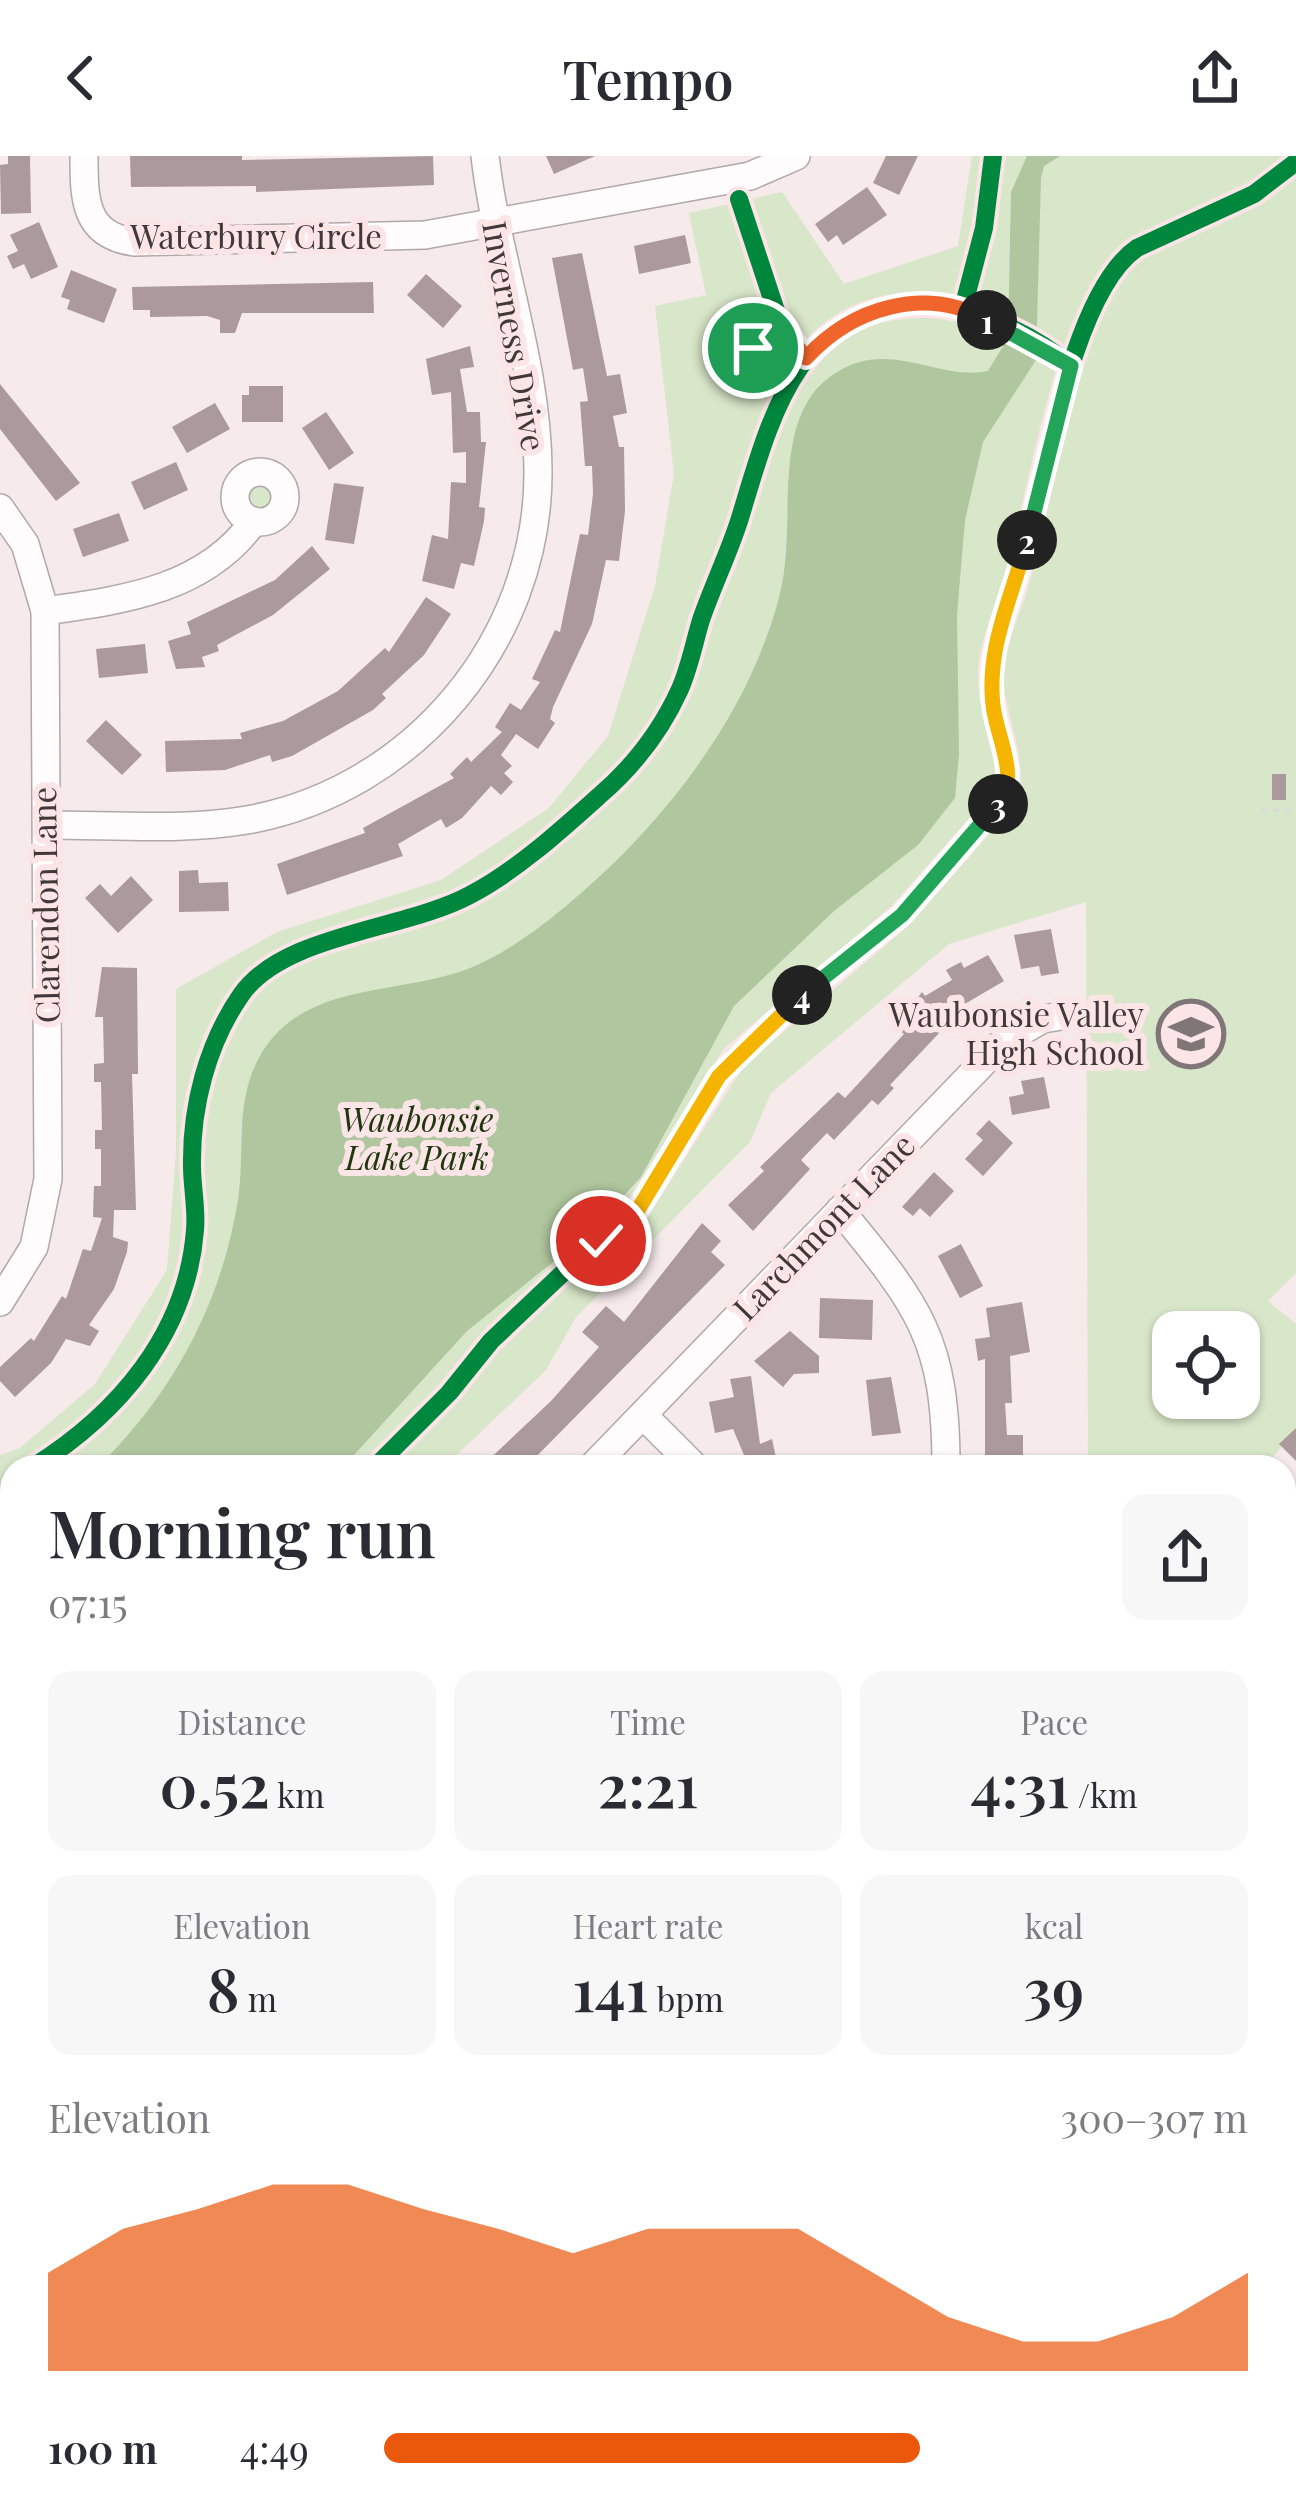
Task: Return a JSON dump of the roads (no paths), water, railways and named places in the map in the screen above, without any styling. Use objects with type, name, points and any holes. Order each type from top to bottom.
[{"type":"street","name":"Waterbury Circle","points":[[84,156],[89,216],[116,239],[425,236],[750,176],[796,156]]},
{"type":"street","name":"Inverness Drive","points":[[46,825],[210,824],[299,806],[383,764],[434,725],[464,689],[497,638],[517,593],[536,515],[536,432],[493,225],[485,156]]},
{"type":"street","name":"Clarendon Lane","points":[[0,508],[25,544],[45,611],[47,1197],[34,1247],[0,1301]]},
{"type":"street","points":[[45,611],[103,604],[184,580],[217,562],[254,521]]},
{"type":"street","name":"Larchmont Lane","points":[[615,1455],[643,1415],[1004,1041],[1043,1019],[1073,1014]]},
{"type":"street","points":[[840,1210],[900,1282],[931,1339],[944,1385],[946,1455]]},
{"type":"street","points":[[643,1415],[683,1455]]},
{"type":"place","name":"Waubonsie Valley High School","points":[[1191,1034]]},
{"type":"park label","name":"Waubonsie Lake Park","points":[[417,1139]]}]
